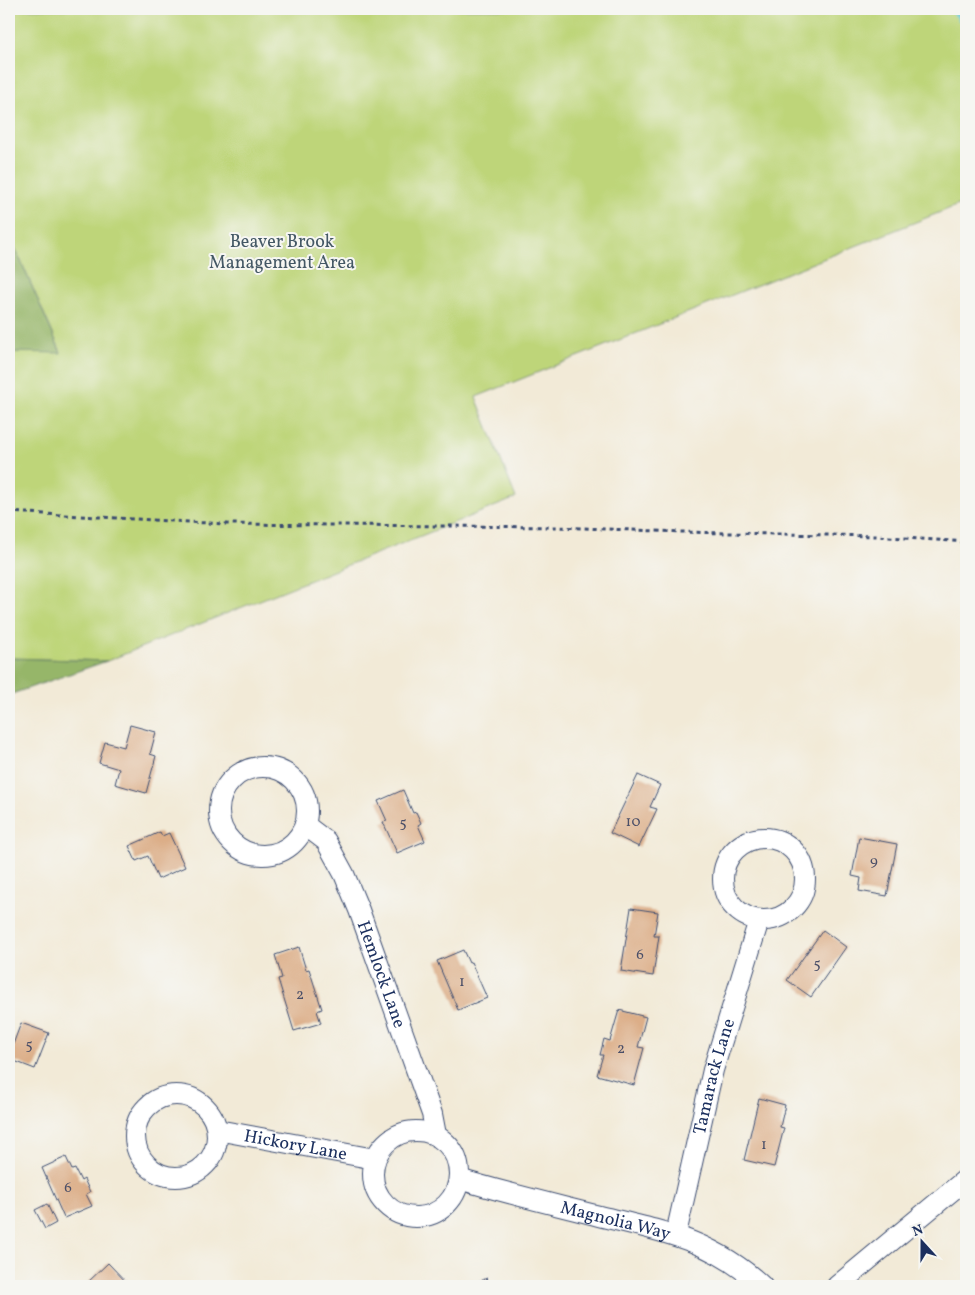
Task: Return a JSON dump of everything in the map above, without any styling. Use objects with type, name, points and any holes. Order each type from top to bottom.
[{"type":"street","points":[[268,766],[287,773],[301,787],[307,806],[304,826],[294,842],[277,853],[257,855],[239,848],[225,834],[219,815],[221,795],[232,779],[249,769],[268,766]]},
{"type":"street","name":"Hemlock Lane","points":[[304,826],[326,841],[344,874],[359,910],[432,1114],[436,1135]]},
{"type":"street","points":[[759,838],[771,838],[782,842],[798,854],[803,864],[805,885],[801,897],[785,915],[759,920],[747,916],[734,907],[724,890],[723,878],[725,867],[735,850],[746,842],[759,838]]},
{"type":"street","name":"Tamarack Lane","points":[[676,1234],[713,1070],[759,920]]},
{"type":"street","name":"Hickory Lane","points":[[168,1096],[186,1096],[201,1103],[210,1112],[217,1130],[215,1151],[208,1163],[193,1174],[182,1176],[164,1175],[154,1171],[140,1155],[136,1144],[137,1123],[142,1113],[150,1104],[168,1096]]},
{"type":"street","name":"Hickory Lane","points":[[217,1130],[375,1158]]},
{"type":"street","points":[[421,1131],[436,1135],[455,1154],[459,1179],[452,1196],[445,1205],[435,1212],[423,1216],[404,1215],[388,1206],[379,1196],[373,1178],[375,1158],[387,1142],[403,1132],[421,1131]]},
{"type":"street","name":"Magnolia Way","points":[[459,1179],[676,1234],[717,1253],[762,1286]]},
{"type":"street","points":[[837,1286],[966,1179]]},
{"type":"path","points":[[9,512],[225,524],[557,527],[875,536],[966,542]]},
{"type":"green space","name":"Beaver Brook Management Area","points":[[9,9],[966,9],[966,202],[476,397],[516,498],[107,661],[9,658],[9,352],[61,352],[9,234]]},
{"type":"green space","points":[[9,234],[61,353],[9,352]]},
{"type":"green space","points":[[9,658],[107,661],[9,695]]},
{"type":"building","points":[[130,725],[156,732],[150,754],[156,756],[146,793],[115,784],[119,769],[99,763],[105,742],[124,747]]},
{"type":"building","points":[[638,775],[660,785],[650,807],[657,809],[639,847],[610,833]]},
{"type":"building","points":[[403,790],[413,813],[416,812],[421,823],[418,825],[425,841],[397,853],[383,822],[387,821],[378,801]]},
{"type":"building","points":[[160,832],[162,836],[169,833],[185,867],[158,879],[148,856],[136,861],[129,846]]},
{"type":"building","points":[[859,837],[897,844],[887,896],[859,891],[861,878],[852,876]]},
{"type":"building","points":[[631,908],[658,912],[654,936],[659,936],[653,976],[621,971]]},
{"type":"building","points":[[823,930],[846,947],[811,997],[787,980]]},
{"type":"building","points":[[299,947],[306,970],[309,969],[322,1009],[317,1011],[321,1023],[294,1031],[278,979],[282,978],[275,955]]},
{"type":"building","points":[[463,950],[469,963],[471,962],[487,998],[458,1010],[437,961]]},
{"type":"building","points":[[619,1010],[646,1017],[638,1047],[644,1048],[634,1085],[597,1075],[603,1055],[600,1055],[604,1039],[610,1041]]},
{"type":"building","points":[[21,1023],[49,1033],[35,1069],[9,1059]]},
{"type":"building","points":[[759,1098],[785,1105],[780,1127],[784,1128],[774,1167],[744,1160]]},
{"type":"building","points":[[66,1157],[72,1170],[75,1169],[81,1181],[84,1179],[90,1192],[86,1194],[92,1206],[64,1218],[42,1168]]},
{"type":"building","points":[[47,1204],[56,1223],[45,1229],[35,1210]]},
{"type":"building","points":[[108,1263],[130,1286],[90,1286],[87,1283]]},
{"type":"building","points":[[487,1278],[490,1286],[469,1286]]},
{"type":"waterway","points":[[954,9],[966,25]]}]
